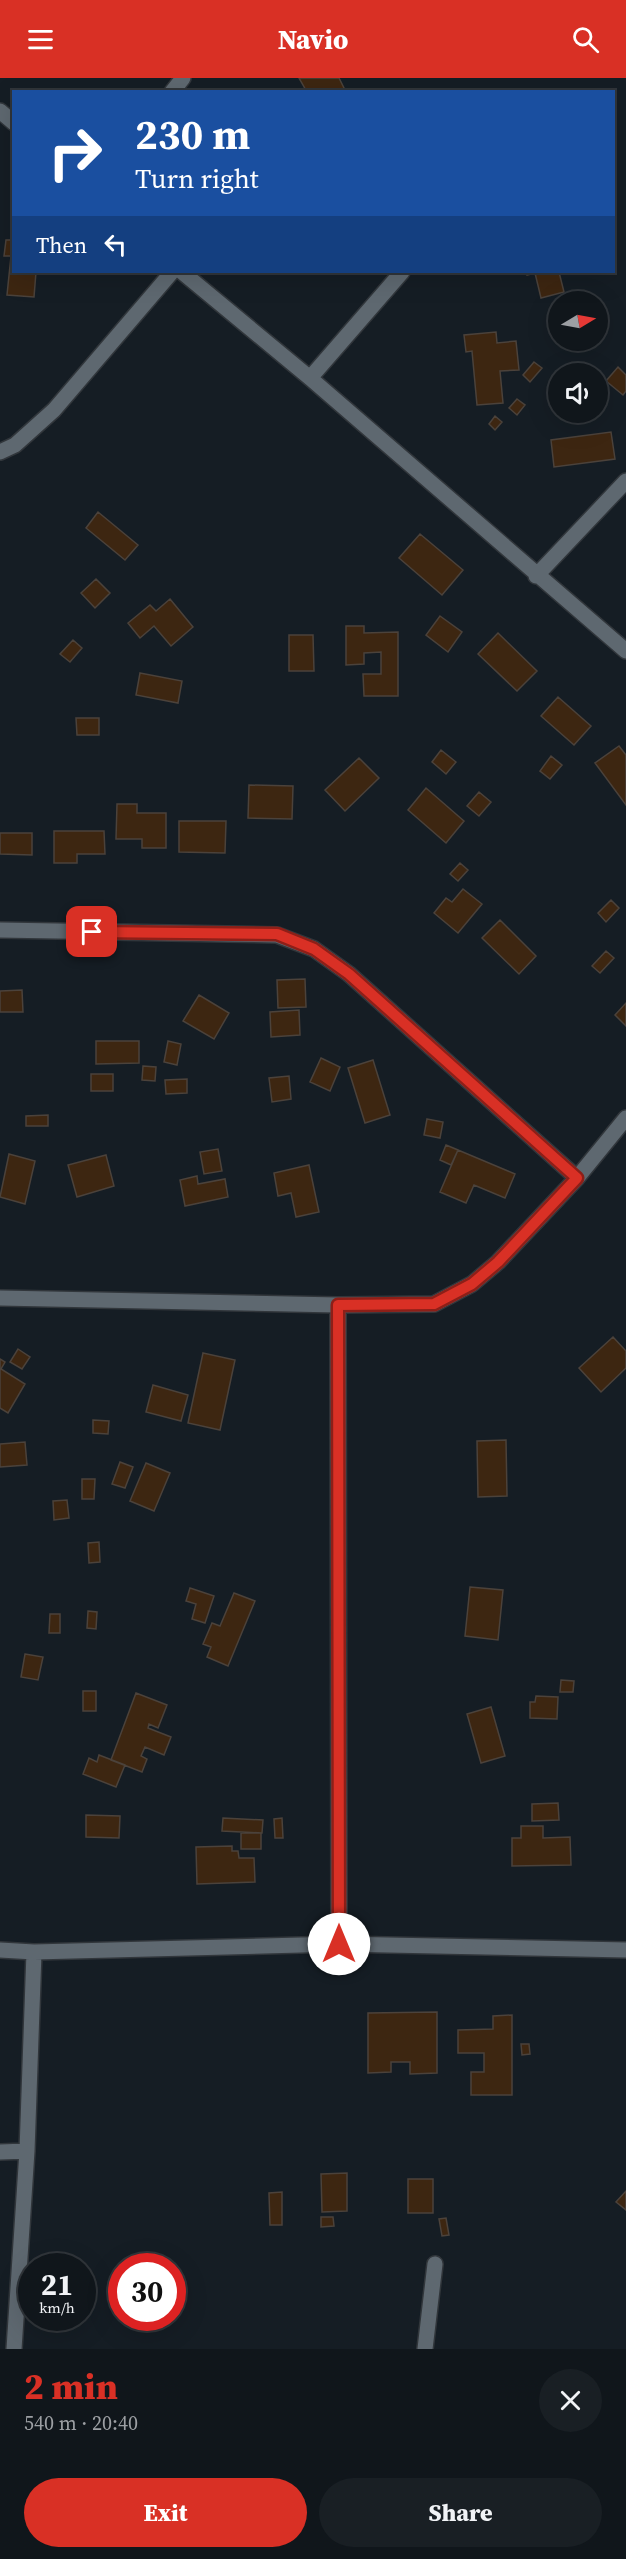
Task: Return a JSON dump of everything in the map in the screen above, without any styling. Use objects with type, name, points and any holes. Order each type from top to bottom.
[{"type":"street","points":[[174,90],[183,78]]},
{"type":"street","points":[[0,111],[12,121]]},
{"type":"street","points":[[0,452],[15,445],[54,410],[171,273]]},
{"type":"street","points":[[183,273],[310,378],[536,576],[626,651]]},
{"type":"street","points":[[310,378],[401,273]]},
{"type":"street","points":[[536,576],[626,481]]},
{"type":"street","points":[[0,930],[277,934],[314,949],[349,974],[577,1178]]},
{"type":"street","points":[[0,1298],[338,1305],[434,1304],[472,1284],[498,1262],[577,1178],[626,1118]]},
{"type":"street","points":[[338,1305],[339,1944]]},
{"type":"street","points":[[0,1950],[34,1952],[339,1944],[626,1950]]},
{"type":"street","points":[[14,2349],[27,2151],[34,1952]]},
{"type":"street","points":[[0,2152],[27,2151]]},
{"type":"street","points":[[425,2349],[435,2264]]},
{"type":"building","points":[[299,78],[339,78],[345,90],[306,90]]},
{"type":"building","points":[[6,240],[12,240],[12,273],[36,273],[34,297],[7,295],[11,256],[4,256]]},
{"type":"building","points":[[535,273],[559,273],[564,291],[548,291],[548,296],[541,298]]},
{"type":"building","points":[[496,332],[497,343],[516,341],[519,370],[500,371],[503,403],[477,405],[472,351],[466,352],[464,335]]},
{"type":"building","points":[[534,362],[542,368],[530,382],[523,375]]},
{"type":"building","points":[[618,367],[626,375],[626,391],[623,395],[608,383],[608,379]]},
{"type":"building","points":[[517,399],[525,405],[517,415],[509,408]]},
{"type":"building","points":[[495,416],[502,422],[495,430],[489,424]]},
{"type":"building","points":[[611,432],[615,459],[554,467],[551,440]]},
{"type":"building","points":[[98,512],[138,545],[125,560],[86,528]]},
{"type":"building","points":[[420,534],[463,570],[442,595],[399,558]]},
{"type":"building","points":[[96,579],[110,593],[95,608],[81,593]]},
{"type":"building","points":[[170,599],[193,627],[171,646],[154,626],[140,638],[128,623],[150,605],[156,611]]},
{"type":"building","points":[[440,616],[462,632],[448,652],[426,635]]},
{"type":"building","points":[[346,626],[364,626],[364,633],[398,632],[398,696],[364,696],[363,674],[381,674],[381,652],[364,653],[364,664],[346,665]]},
{"type":"building","points":[[498,633],[537,671],[517,691],[478,654]]},
{"type":"building","points":[[289,635],[313,635],[314,671],[289,671]]},
{"type":"building","points":[[73,640],[82,648],[70,662],[60,654]]},
{"type":"building","points":[[140,673],[182,681],[178,703],[136,695]]},
{"type":"building","points":[[558,697],[591,726],[574,745],[541,716]]},
{"type":"building","points":[[76,718],[99,718],[99,735],[77,735]]},
{"type":"building","points":[[619,746],[626,755],[626,805],[595,763]]},
{"type":"building","points":[[441,750],[456,762],[446,774],[432,762]]},
{"type":"building","points":[[551,756],[562,765],[550,779],[540,771]]},
{"type":"building","points":[[359,758],[379,778],[345,811],[325,790]]},
{"type":"building","points":[[249,785],[293,786],[292,819],[248,818]]},
{"type":"building","points":[[426,788],[464,821],[446,843],[408,810]]},
{"type":"building","points":[[479,792],[491,802],[479,816],[467,806]]},
{"type":"building","points":[[117,804],[137,804],[137,813],[166,813],[166,848],[142,848],[142,839],[116,839]]},
{"type":"building","points":[[179,821],[226,821],[225,853],[179,852]]},
{"type":"building","points":[[54,831],[104,831],[105,854],[77,854],[77,863],[54,863]]},
{"type":"building","points":[[0,833],[32,833],[32,855],[0,854]]},
{"type":"building","points":[[460,863],[468,870],[458,881],[450,874]]},
{"type":"building","points":[[463,889],[482,904],[458,933],[434,913],[446,898],[452,902]]},
{"type":"building","points":[[611,900],[619,908],[606,922],[598,913]]},
{"type":"building","points":[[500,920],[536,956],[519,974],[482,938]]},
{"type":"building","points":[[606,951],[614,958],[600,973],[592,966]]},
{"type":"building","points":[[305,979],[306,1007],[278,1008],[277,980]]},
{"type":"building","points":[[22,990],[23,1012],[0,1012],[0,991]]},
{"type":"building","points":[[199,995],[229,1013],[214,1039],[183,1021]]},
{"type":"building","points":[[626,1003],[626,1026],[615,1015]]},
{"type":"building","points":[[299,1010],[300,1035],[271,1037],[270,1012]]},
{"type":"building","points":[[96,1041],[139,1041],[139,1063],[96,1064]]},
{"type":"building","points":[[168,1041],[181,1044],[177,1065],[164,1062]]},
{"type":"building","points":[[321,1058],[340,1067],[330,1091],[310,1082]]},
{"type":"building","points":[[373,1060],[390,1115],[365,1123],[348,1068]]},
{"type":"building","points":[[143,1066],[156,1067],[155,1081],[142,1080]]},
{"type":"building","points":[[91,1074],[113,1074],[113,1091],[91,1091]]},
{"type":"building","points":[[289,1076],[291,1099],[272,1102],[269,1078]]},
{"type":"building","points":[[187,1079],[187,1093],[166,1094],[165,1080]]},
{"type":"building","points":[[48,1115],[48,1126],[26,1126],[26,1116]]},
{"type":"building","points":[[427,1119],[443,1122],[440,1138],[424,1135]]},
{"type":"building","points":[[446,1145],[458,1150],[451,1165],[440,1160]]},
{"type":"building","points":[[218,1149],[222,1171],[204,1174],[200,1152]]},
{"type":"building","points":[[458,1150],[515,1174],[505,1198],[474,1185],[466,1203],[440,1192]]},
{"type":"building","points":[[9,1154],[35,1161],[25,1204],[0,1197]]},
{"type":"building","points":[[106,1155],[114,1186],[77,1197],[68,1165]]},
{"type":"building","points":[[309,1165],[319,1212],[296,1217],[291,1193],[278,1196],[274,1173]]},
{"type":"building","points":[[197,1176],[198,1184],[225,1179],[228,1197],[185,1206],[180,1180]]},
{"type":"building","points":[[613,1337],[626,1351],[626,1368],[601,1392],[579,1368]]},
{"type":"building","points":[[18,1349],[30,1357],[22,1369],[10,1362]]},
{"type":"building","points":[[203,1353],[235,1360],[220,1430],[188,1423]]},
{"type":"building","points":[[0,1359],[5,1362],[1,1369],[25,1384],[8,1413],[0,1408]]},
{"type":"building","points":[[153,1385],[188,1395],[181,1421],[146,1412]]},
{"type":"building","points":[[93,1420],[109,1421],[108,1434],[93,1433]]},
{"type":"building","points":[[506,1440],[507,1496],[478,1497],[477,1441]]},
{"type":"building","points":[[25,1442],[27,1465],[0,1467],[0,1444]]},
{"type":"building","points":[[120,1462],[133,1467],[125,1488],[112,1484]]},
{"type":"building","points":[[146,1463],[170,1473],[154,1511],[130,1501]]},
{"type":"building","points":[[82,1479],[95,1479],[94,1499],[82,1499]]},
{"type":"building","points":[[67,1500],[69,1518],[54,1520],[53,1501]]},
{"type":"building","points":[[99,1542],[100,1562],[89,1563],[88,1543]]},
{"type":"building","points":[[470,1587],[503,1590],[498,1640],[465,1636]]},
{"type":"building","points":[[190,1588],[214,1596],[205,1623],[192,1619],[196,1604],[186,1601]]},
{"type":"building","points":[[234,1593],[255,1601],[228,1666],[207,1657],[211,1647],[203,1644],[212,1623],[220,1626]]},
{"type":"building","points":[[88,1611],[97,1612],[96,1629],[87,1628]]},
{"type":"building","points":[[50,1614],[60,1614],[60,1633],[49,1633]]},
{"type":"building","points":[[25,1654],[43,1657],[38,1680],[21,1677]]},
{"type":"building","points":[[561,1680],[574,1681],[573,1692],[560,1692]]},
{"type":"building","points":[[83,1691],[96,1691],[96,1711],[83,1711]]},
{"type":"building","points":[[136,1693],[167,1705],[158,1728],[149,1724],[148,1728],[171,1737],[164,1755],[145,1747],[141,1756],[147,1759],[142,1772],[111,1760]]},
{"type":"building","points":[[536,1696],[558,1697],[557,1719],[530,1718],[530,1702],[535,1702]]},
{"type":"building","points":[[491,1707],[505,1756],[481,1763],[467,1714]]},
{"type":"building","points":[[99,1755],[125,1765],[116,1787],[83,1774],[89,1758],[97,1762]]},
{"type":"building","points":[[558,1803],[559,1820],[532,1821],[532,1804]]},
{"type":"building","points":[[86,1815],[120,1816],[119,1838],[86,1837]]},
{"type":"building","points":[[223,1818],[263,1820],[262,1833],[222,1831]]},
{"type":"building","points":[[282,1818],[283,1838],[275,1838],[274,1819]]},
{"type":"building","points":[[521,1826],[543,1826],[543,1838],[570,1837],[571,1865],[512,1866],[512,1838],[521,1838]]},
{"type":"building","points":[[241,1833],[261,1833],[261,1849],[241,1849]]},
{"type":"building","points":[[232,1846],[232,1851],[238,1851],[239,1858],[254,1858],[255,1882],[197,1884],[196,1847]]},
{"type":"building","points":[[437,2012],[437,2073],[410,2074],[410,2062],[391,2062],[391,2072],[368,2073],[368,2013]]},
{"type":"building","points":[[512,2015],[512,2095],[471,2095],[471,2072],[484,2072],[484,2053],[458,2053],[458,2030],[493,2029],[493,2016]]},
{"type":"building","points":[[521,2044],[529,2044],[530,2054],[522,2055]]},
{"type":"building","points":[[347,2173],[347,2211],[322,2212],[321,2174]]},
{"type":"building","points":[[408,2179],[433,2179],[433,2213],[408,2213]]},
{"type":"building","points":[[626,2191],[626,2210],[616,2202]]},
{"type":"building","points":[[282,2192],[282,2225],[270,2225],[269,2193]]},
{"type":"building","points":[[321,2217],[333,2217],[334,2226],[321,2227]]},
{"type":"building","points":[[446,2218],[449,2235],[442,2236],[439,2219]]},
{"type":"route","points":[[92,932],[277,934],[314,949],[349,974],[577,1178],[498,1262],[472,1284],[434,1304],[338,1305],[339,1944]]}]
